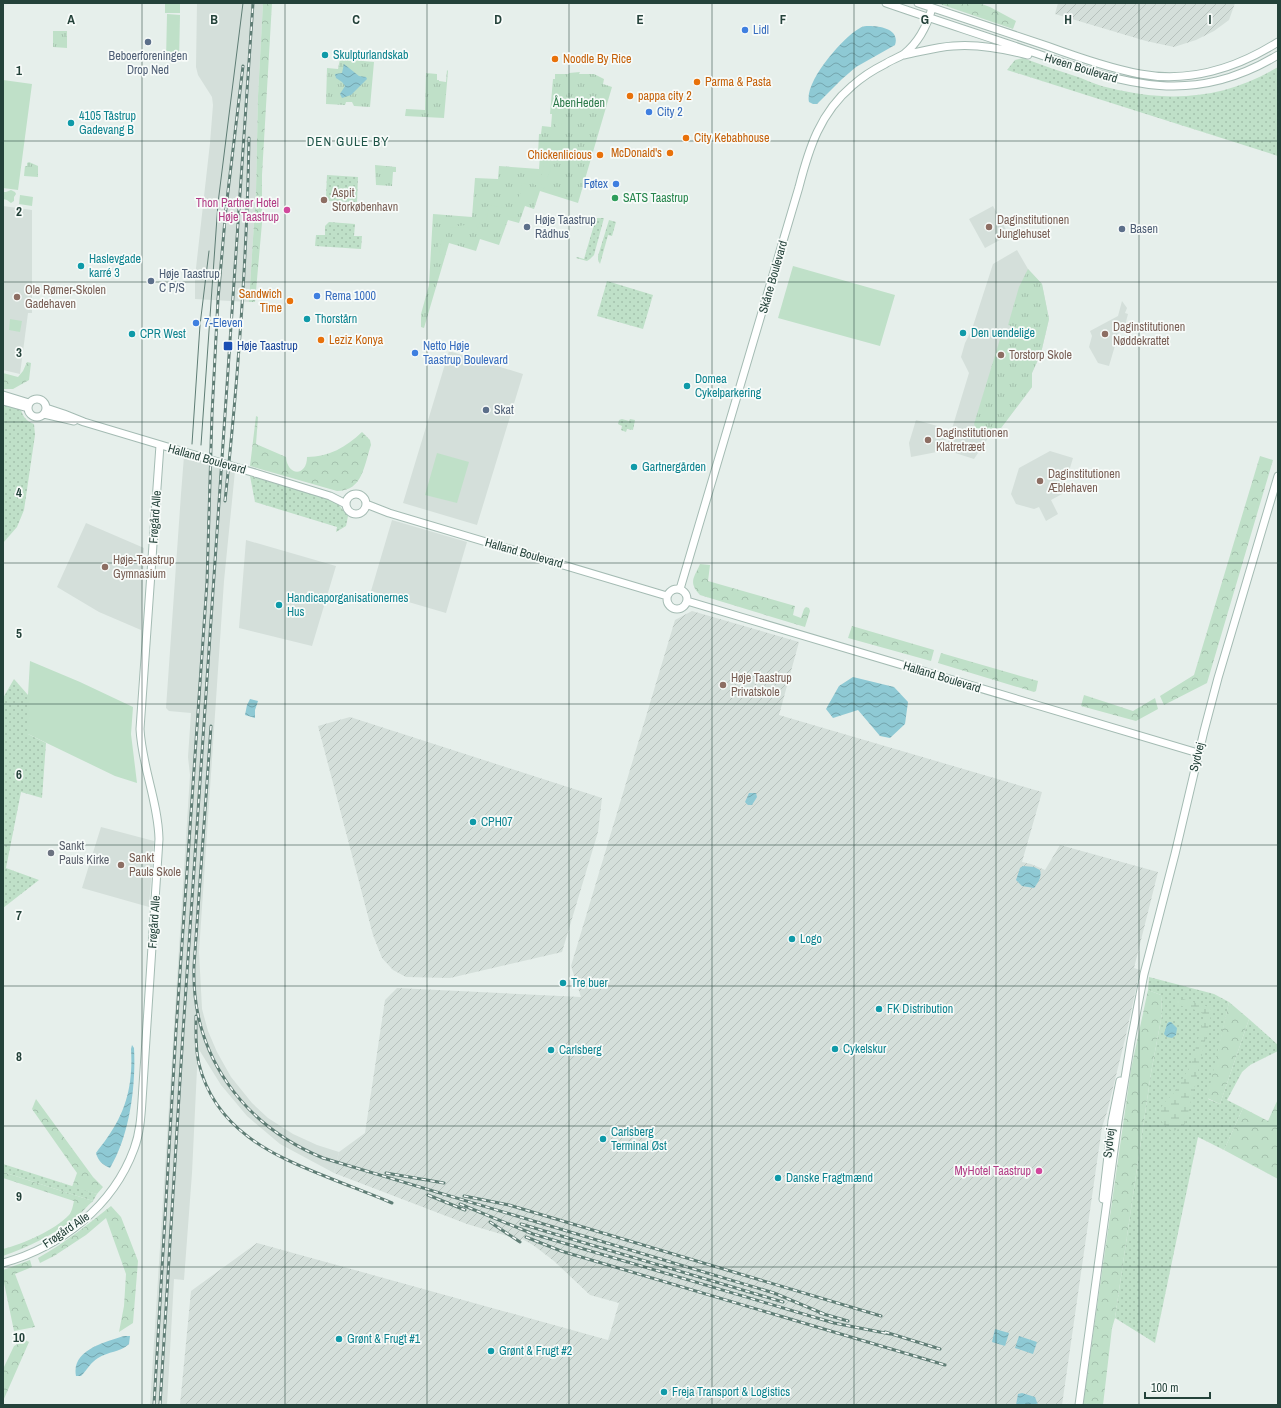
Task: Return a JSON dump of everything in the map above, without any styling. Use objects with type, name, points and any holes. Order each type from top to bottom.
[{"type":"street","name":"Hveen Boulevard","points":[[886,3],[1102,76],[1126,82],[1153,86],[1191,85],[1230,77],[1256,67],[1278,54]]},
{"type":"street","name":"Hveen Boulevard","points":[[918,3],[1104,66],[1153,76],[1190,75],[1221,69],[1252,57],[1278,42]]},
{"type":"street","name":"Skåne Boulevard","points":[[680,590],[800,187],[810,146],[820,126],[844,93],[871,72],[903,55],[916,42],[923,32],[932,8]]},
{"type":"street","points":[[903,55],[943,47],[977,46],[1005,50],[1072,66]]},
{"type":"street","points":[[3,395],[28,406]]},
{"type":"street","points":[[34,400],[40,400],[44,403],[45,411],[41,416],[34,417],[29,413],[28,406],[34,400]]},
{"type":"street","points":[[3,401],[28,406]]},
{"type":"street","name":"Halland Boulevard","points":[[45,411],[64,414],[120,433],[347,500]]},
{"type":"street","name":"Frøgård Alle","points":[[3,1264],[21,1258],[55,1241],[96,1210],[111,1191],[124,1170],[134,1148],[139,1130],[159,839],[157,814],[143,756],[140,729],[160,445]]},
{"type":"street","name":"Sydvej","points":[[1079,1405],[1100,1247],[1103,1195],[1112,1121],[1119,1085],[1131,1041],[1144,974],[1175,854],[1198,753],[1218,678],[1278,476]]},
{"type":"street","points":[[354,494],[359,494],[364,497],[366,506],[360,514],[354,514],[349,511],[347,500],[354,494]]},
{"type":"street","name":"Halland Boulevard","points":[[366,506],[667,596]]},
{"type":"street","points":[[673,590],[680,590],[686,594],[687,601],[682,608],[674,609],[669,605],[667,596],[673,590]]},
{"type":"street","name":"Halland Boulevard","points":[[687,601],[1198,753]]},
{"type":"shaded area","points":[[197,3],[263,3],[258,96],[256,191],[249,302],[195,299],[195,277],[213,105],[212,97],[198,75],[196,67]]},
{"type":"shaded area","points":[[1058,3],[1235,3],[1229,20],[1214,31],[1196,40],[1174,47],[1146,41],[1055,14]]},
{"type":"shaded area","name":"Ole Rømer-Skolen Gadehaven","points":[[3,206],[32,210],[32,313],[28,313],[20,374],[3,370]]},
{"type":"shaded area","name":"Daginstitutionen Junglehuset","points":[[993,206],[1009,235],[985,248],[969,219]]},
{"type":"shaded area","name":"Torstorp Skole","points":[[1017,250],[1028,269],[1042,284],[1049,319],[1041,353],[1032,373],[1032,387],[1001,428],[994,429],[974,459],[949,451],[947,445],[969,373],[961,357],[965,343],[972,329],[993,264]]},
{"type":"shaded area","name":"Daginstitutionen Nøddekrattet","points":[[1122,301],[1127,308],[1125,313],[1128,314],[1123,333],[1119,332],[1109,366],[1098,363],[1089,347],[1092,336],[1090,331],[1118,316]]},
{"type":"shaded area","points":[[449,351],[523,374],[477,525],[403,503]]},
{"type":"shaded area","name":"Daginstitutionen Klatretræet","points":[[916,420],[941,427],[944,432],[947,433],[949,429],[942,451],[911,457],[909,443]]},
{"type":"shaded area","name":"Daginstitutionen Æblehaven","points":[[1050,451],[1073,458],[1062,494],[1051,500],[1058,514],[1046,521],[1039,507],[1034,509],[1016,504],[1011,494],[1019,468]]},
{"type":"shaded area","points":[[184,456],[235,471],[224,581],[199,952],[202,1009],[208,1031],[217,1052],[231,1077],[252,1103],[268,1118],[293,1134],[317,1145],[339,1152],[334,1173],[280,1144],[247,1116],[221,1085],[198,1048],[192,1173],[184,1280],[174,1279],[167,1405],[150,1405],[190,775],[188,757],[191,713],[169,711],[166,708]]},
{"type":"shaded area","points":[[392,520],[467,542],[446,613],[371,591]]},
{"type":"shaded area","name":"Høje-Taastrup Gymnasium","points":[[86,523],[144,548],[141,630],[99,612],[57,587]]},
{"type":"shaded area","points":[[246,540],[336,566],[312,646],[239,628]]},
{"type":"shaded area","points":[[692,611],[799,642],[779,715],[1042,792],[1022,862],[1045,870],[1060,845],[1158,872],[1134,968],[1140,970],[1126,1035],[1102,1127],[1062,1405],[180,1405],[191,1291],[257,1243],[608,1340],[619,1303],[590,1295],[554,1261],[533,1245],[522,1239],[519,1243],[511,1237],[467,1224],[334,1173],[339,1152],[365,1133],[385,1000],[397,988],[581,997],[571,966],[675,620]]},
{"type":"shaded area","points":[[350,717],[602,798],[598,832],[562,952],[450,978],[406,977],[393,970],[382,958],[373,935],[318,726]]},
{"type":"shaded area","name":"Sankt Pauls Skole","points":[[101,827],[154,841],[149,907],[82,888]]},
{"type":"green space","points":[[165,3],[180,3],[180,13],[165,13]]},
{"type":"green space","points":[[263,3],[272,3],[262,175],[262,223],[255,302],[249,302],[256,191],[258,96]]},
{"type":"green space","points":[[937,3],[979,3],[990,7],[1016,21],[1013,29]]},
{"type":"green space","points":[[167,14],[180,15],[179,61],[166,61]]},
{"type":"green space","points":[[53,31],[67,31],[67,48],[53,47]]},
{"type":"green space","points":[[1023,58],[1095,84],[1132,93],[1154,96],[1197,95],[1217,92],[1258,78],[1278,67],[1278,156],[1007,70],[1015,60]]},
{"type":"green space","points":[[340,59],[374,62],[370,107],[354,106],[352,102],[346,102],[345,105],[326,104],[327,68],[338,69]]},
{"type":"green space","points":[[447,70],[444,118],[405,116],[406,109],[425,110],[426,73],[437,74],[437,80],[446,82]]},
{"type":"green space","points":[[580,72],[571,92],[567,93],[559,134],[556,132],[556,122],[558,119],[561,89],[569,73]]},
{"type":"green space","name":"ÅbenHeden","points":[[555,74],[594,74],[604,79],[603,84],[612,87],[578,203],[540,191],[534,209],[525,206],[519,223],[508,220],[499,245],[480,239],[476,251],[449,243],[424,328],[421,327],[421,314],[429,285],[433,214],[472,217],[475,178],[498,179],[499,166],[539,169],[539,134],[541,134],[542,126],[551,127],[552,114],[550,114],[553,79],[555,79]]},
{"type":"green space","points":[[3,80],[32,84],[18,190],[3,188]]},
{"type":"green space","points":[[552,135],[560,138],[563,157],[551,157],[549,164],[551,169],[547,179],[542,179],[541,181],[542,185],[545,187],[544,189],[529,182],[532,180],[528,176],[541,177],[543,170],[545,140]]},
{"type":"green space","points":[[29,162],[38,166],[38,177],[24,176],[25,166],[27,166],[27,163]]},
{"type":"green space","points":[[375,165],[396,167],[396,172],[393,172],[392,186],[376,185]]},
{"type":"green space","points":[[327,175],[358,177],[357,202],[329,201],[326,197]]},
{"type":"green space","points":[[521,182],[536,190],[532,202],[523,203],[515,218],[485,209],[489,205],[511,209],[520,193],[522,186]]},
{"type":"green space","points":[[11,190],[16,194],[14,201],[11,203],[3,199],[3,192]]},
{"type":"green space","points":[[20,195],[33,197],[32,206],[19,204]]},
{"type":"green space","points":[[486,213],[488,213],[486,220],[475,230],[465,227],[451,228],[442,239],[439,253],[438,252],[438,241],[451,227],[465,225],[475,227],[481,222]]},
{"type":"green space","points":[[596,218],[604,218],[594,255],[587,261],[576,258],[584,259]]},
{"type":"green space","points":[[609,220],[616,222],[612,236],[608,235],[600,264],[598,256]]},
{"type":"green space","points":[[329,222],[355,224],[354,236],[362,236],[361,249],[315,246],[316,235],[325,235],[325,226]]},
{"type":"green space","points":[[793,266],[895,295],[880,346],[778,318]]},
{"type":"green space","points":[[1028,269],[1042,284],[1049,319],[1041,353],[1032,373],[1032,387],[1001,428],[994,428],[981,439],[974,424],[1000,339],[1007,340],[1011,326],[1008,325],[1019,287]]},
{"type":"green space","points":[[607,281],[653,295],[643,329],[597,316]]},
{"type":"green space","points":[[10,319],[22,321],[20,332],[9,330]]},
{"type":"green space","points":[[27,362],[31,363],[29,380],[13,389],[3,389],[3,373],[18,377],[23,371]]},
{"type":"green space","points":[[3,401],[20,406],[24,417],[34,424],[35,435],[24,510],[17,527],[3,543]]},
{"type":"green space","points":[[256,416],[258,417],[256,444],[286,457],[290,468],[297,472],[304,468],[307,457],[315,457],[337,450],[362,432],[370,440],[371,445],[361,476],[352,487],[346,490],[337,491],[250,466]]},
{"type":"green space","points":[[622,419],[629,421],[630,419],[635,420],[633,430],[627,429],[626,432],[621,430],[622,426],[618,424],[619,420]]},
{"type":"green space","points":[[437,453],[469,462],[457,503],[425,495]]},
{"type":"green space","points":[[1260,456],[1273,460],[1207,683],[1164,705],[1160,696],[1194,675]]},
{"type":"green space","points":[[250,476],[331,500],[338,504],[348,516],[346,526],[336,532],[337,527],[255,502]]},
{"type":"green space","points":[[700,564],[710,565],[708,581],[795,606],[793,615],[801,618],[804,609],[806,607],[809,608],[810,611],[805,627],[700,595],[694,587],[693,580]]},
{"type":"green space","points":[[852,626],[934,650],[931,661],[848,638]]},
{"type":"green space","points":[[941,653],[1038,681],[1036,691],[1034,692],[938,663]]},
{"type":"green space","points":[[30,661],[80,682],[133,707],[131,734],[137,783],[115,776],[28,734]]},
{"type":"green space","points":[[14,679],[28,695],[28,734],[46,743],[42,798],[21,792],[6,868],[39,880],[3,908],[3,698]]},
{"type":"green space","points":[[1084,695],[1133,711],[1155,698],[1158,709],[1136,721],[1081,706]]},
{"type":"green space","points":[[1149,977],[1214,994],[1229,1002],[1208,1099],[1220,1104],[1249,1019],[1278,1045],[1278,1051],[1250,1065],[1242,1072],[1227,1100],[1243,1108],[1224,1150],[1198,1137],[1155,1343],[1115,1318],[1151,1073],[1162,1014],[1161,995],[1148,990]]},
{"type":"green space","points":[[1148,990],[1161,995],[1162,1014],[1151,1073],[1115,1318],[1112,1328],[1103,1405],[1083,1405],[1131,1069]]},
{"type":"green space","points":[[1176,998],[1209,1007],[1212,1011],[1186,1122],[1182,1128],[1173,1131],[1163,1124],[1158,1112],[1173,1094],[1191,1065],[1203,1021],[1203,1014],[1196,1010],[1179,1005],[1176,1003]]},
{"type":"green space","points":[[1229,1002],[1249,1019],[1220,1104],[1207,1098]]},
{"type":"green space","points":[[36,1099],[93,1177],[103,1187],[97,1194],[72,1187],[77,1173],[32,1109]]},
{"type":"green space","points":[[1278,1099],[1278,1179],[1224,1150],[1243,1108],[1268,1121]]},
{"type":"green space","points":[[3,1164],[97,1194],[93,1201],[3,1172]]},
{"type":"green space","points":[[3,1172],[93,1201],[78,1216],[50,1235],[31,1245],[3,1256],[3,1249],[20,1244],[38,1236],[63,1221],[70,1214],[74,1201],[3,1178]]},
{"type":"green space","points":[[111,1206],[121,1217],[138,1261],[133,1323],[119,1332],[124,1306],[126,1274],[106,1218],[86,1235],[54,1256],[40,1263],[38,1258],[67,1240]]},
{"type":"green space","points":[[30,1260],[32,1267],[15,1274],[35,1327],[14,1331],[3,1278],[3,1270]]},
{"type":"green space","points":[[25,1340],[29,1342],[3,1401],[3,1369],[14,1346]]},
{"type":"water","points":[[862,27],[879,27],[892,32],[896,40],[895,45],[856,67],[817,104],[809,102],[809,93],[812,83],[818,72],[835,50],[853,33]]},
{"type":"water","points":[[344,64],[359,76],[366,77],[367,79],[351,95],[342,98],[340,94],[345,86],[336,78],[335,74],[342,73]]},
{"type":"water","points":[[853,677],[894,687],[908,702],[905,724],[890,738],[880,736],[858,710],[833,718],[826,709],[839,686]]},
{"type":"water","points":[[250,699],[258,701],[255,710],[255,718],[245,715]]},
{"type":"water","points":[[749,793],[756,793],[757,797],[752,805],[748,805],[745,802]]},
{"type":"water","points":[[1023,866],[1034,867],[1040,870],[1040,877],[1034,888],[1022,886],[1016,880],[1020,868]]},
{"type":"water","points":[[1169,1022],[1177,1028],[1176,1035],[1172,1038],[1167,1037],[1164,1034]]},
{"type":"water","points":[[132,1045],[134,1048],[133,1094],[127,1125],[117,1155],[110,1168],[101,1162],[96,1153],[114,1128],[124,1106],[130,1085]]},
{"type":"water","points":[[995,1329],[1009,1333],[1005,1346],[992,1342]]},
{"type":"water","points":[[124,1336],[130,1336],[129,1344],[121,1349],[98,1358],[81,1376],[76,1376],[76,1367],[79,1360],[91,1348]]},
{"type":"water","points":[[1019,1336],[1037,1342],[1033,1354],[1015,1348]]},
{"type":"water","points":[[1022,1393],[1035,1397],[1038,1405],[1016,1405],[1018,1394]]},
{"type":"tram line","points":[[201,445],[218,203],[243,3]]},
{"type":"tram line","points":[[192,444],[200,325],[209,251]]},
{"type":"railway","points":[[160,1405],[183,1032],[253,3]]},
{"type":"railway","points":[[154,1405],[176,1031],[207,582],[212,414],[218,299],[226,208],[243,66]]},
{"type":"railway","points":[[225,501],[241,320],[249,138]]},
{"type":"railway","points":[[211,726],[194,966],[195,998],[202,1029],[212,1057],[227,1083],[246,1106],[269,1127],[294,1144],[323,1158],[774,1293],[824,1314]]},
{"type":"railway","points":[[196,1016],[196,1046],[199,1064],[207,1087],[218,1106],[232,1123],[248,1137],[266,1149],[306,1168],[392,1203]]},
{"type":"railway","points":[[386,1173],[444,1183]]},
{"type":"railway","points":[[428,1195],[465,1210]]},
{"type":"railway","points":[[464,1196],[509,1205],[881,1316]]},
{"type":"railway","points":[[460,1204],[533,1234],[834,1323],[890,1334]]},
{"type":"railway","points":[[490,1222],[520,1242]]},
{"type":"railway","points":[[521,1224],[783,1302]]},
{"type":"railway","points":[[526,1237],[561,1251],[945,1365]]},
{"type":"railway","points":[[820,1313],[848,1321]]},
{"type":"railway","points":[[885,1332],[940,1349]]},
{"type":"place","name":"Lidl","points":[[745,30]]},
{"type":"place","name":"Beboerforeningen Drop Ned","points":[[148,42]]},
{"type":"place","name":"Skulpturlandskab","points":[[325,55]]},
{"type":"place","name":"Noodle By Rice","points":[[555,59]]},
{"type":"place","name":"Parma & Pasta","points":[[697,82]]},
{"type":"place","name":"pappa city 2","points":[[630,96]]},
{"type":"place","name":"City 2","points":[[649,112]]},
{"type":"place","name":"4105 Tåstrup Gadevang B","points":[[71,123]]},
{"type":"place","name":"City Kebabhouse","points":[[686,138]]},
{"type":"place","name":"McDonald's","points":[[670,153]]},
{"type":"place","name":"Chickenlicious","points":[[600,155]]},
{"type":"place","name":"Føtex","points":[[616,184]]},
{"type":"place","name":"SATS Taastrup","points":[[615,198]]},
{"type":"place","name":"Aspit Storkøbenhavn","points":[[324,200]]},
{"type":"place","name":"Thon Partner Hotel Høje Taastrup","points":[[287,210]]},
{"type":"place","name":"Høje Taastrup Rådhus","points":[[527,227]]},
{"type":"place","name":"Daginstitutionen Junglehuset","points":[[989,227]]},
{"type":"place","name":"Basen","points":[[1122,229]]},
{"type":"place","name":"Haslevgade karré 3","points":[[81,266]]},
{"type":"place","name":"Høje Taastrup C P/S","points":[[151,281]]},
{"type":"place","name":"Rema 1000","points":[[317,296]]},
{"type":"place","name":"Ole Rømer-Skolen Gadehaven","points":[[17,297]]},
{"type":"place","name":"Sandwich Time","points":[[290,301]]},
{"type":"place","name":"Thorstårn","points":[[307,319]]},
{"type":"place","name":"7-Eleven","points":[[196,323]]},
{"type":"place","name":"Den uendelige","points":[[963,333]]},
{"type":"place","name":"CPR West","points":[[132,334]]},
{"type":"place","name":"Daginstitutionen Nøddekrattet","points":[[1105,334]]},
{"type":"place","name":"Leziz Konya","points":[[321,340]]},
{"type":"place","name":"Høje Taastrup","points":[[228,346]]},
{"type":"place","name":"Netto Høje Taastrup Boulevard","points":[[415,353]]},
{"type":"place","name":"Torstorp Skole","points":[[1001,355]]},
{"type":"place","name":"Domea Cykelparkering","points":[[687,386]]},
{"type":"place","name":"Skat","points":[[486,410]]},
{"type":"place","name":"Daginstitutionen Klatretræet","points":[[928,440]]},
{"type":"place","name":"Gartnergården","points":[[634,467]]},
{"type":"place","name":"Daginstitutionen Æblehaven","points":[[1040,481]]},
{"type":"place","name":"Høje-Taastrup Gymnasium","points":[[105,567]]},
{"type":"place","name":"Handicaporganisationernes Hus","points":[[279,605]]},
{"type":"place","name":"Høje Taastrup Privatskole","points":[[723,685]]},
{"type":"place","name":"CPH07","points":[[473,822]]},
{"type":"place","name":"Sankt Pauls Kirke","points":[[51,853]]},
{"type":"place","name":"Sankt Pauls Skole","points":[[121,865]]},
{"type":"place","name":"Logo","points":[[792,939]]},
{"type":"place","name":"Tre buer","points":[[563,983]]},
{"type":"place","name":"FK Distribution","points":[[879,1009]]},
{"type":"place","name":"Cykelskur","points":[[835,1049]]},
{"type":"place","name":"Carlsberg","points":[[551,1050]]},
{"type":"place","name":"Carlsberg Terminal Øst","points":[[603,1139]]},
{"type":"place","name":"MyHotel Taastrup","points":[[1039,1171]]},
{"type":"place","name":"Danske Fragtmænd","points":[[778,1178]]},
{"type":"place","name":"Grønt & Frugt #1","points":[[339,1339]]},
{"type":"place","name":"Grønt & Frugt #2","points":[[491,1351]]},
{"type":"place","name":"Freja Transport & Logistics","points":[[664,1392]]},
{"type":"district","name":"DEN GULE BY","points":[[348,141]]}]
